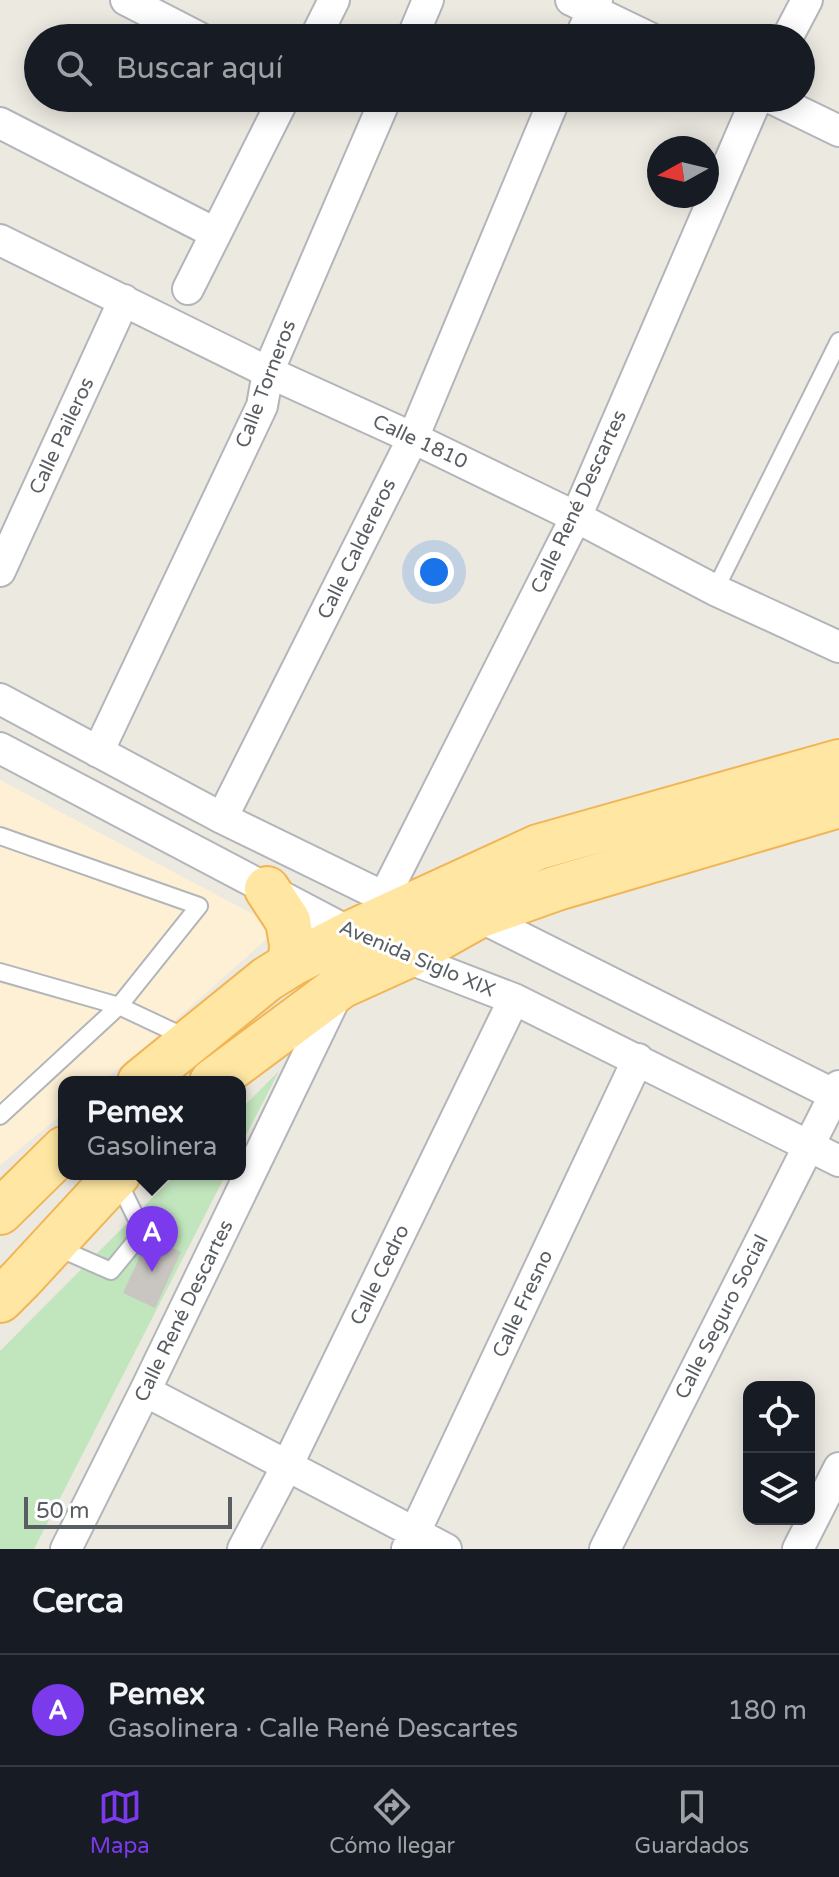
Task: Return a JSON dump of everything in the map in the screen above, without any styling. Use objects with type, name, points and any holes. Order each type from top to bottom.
[{"type":"main road","points":[[147,1076],[267,979],[351,933],[400,901],[538,847],[839,762]]},
{"type":"main road","points":[[220,1076],[341,986],[405,957],[478,916],[557,888],[839,805]]},
{"type":"main road","points":[[267,889],[288,921],[291,964]]},
{"type":"main road","points":[[0,1212],[58,1155]]},
{"type":"main road","points":[[0,1300],[111,1180]]},
{"type":"street","points":[[126,0],[173,24]]},
{"type":"street","points":[[322,24],[334,0]]},
{"type":"street","points":[[418,24],[428,0]]},
{"type":"street","points":[[794,24],[807,0]]},
{"type":"street","points":[[583,24],[587,3],[625,24]]},
{"type":"street","points":[[188,289],[277,112]]},
{"type":"street","name":"Calle Torneros","points":[[98,752],[262,406],[268,372],[380,112]]},
{"type":"street","name":"Calle Caldereros","points":[[222,818],[413,438],[549,112]]},
{"type":"street","name":"Calle René Descartes","points":[[400,901],[576,517],[751,112]]},
{"type":"street","points":[[800,112],[839,131]]},
{"type":"street","points":[[0,123],[215,233]]},
{"type":"street","name":"Calle 1810","points":[[0,240],[268,372],[576,517],[715,590],[839,647]]},
{"type":"street","name":"Calle Paileros","points":[[0,571],[124,300]]},
{"type":"street","points":[[0,699],[222,818],[400,901],[478,916],[838,1093]]},
{"type":"street","name":"Avenida Siglo XIX","points":[[0,748],[351,933],[514,999],[839,1161]]},
{"type":"street","name":"Calle René Descartes","points":[[66,1549],[341,986]]},
{"type":"street","name":"Calle Cedro","points":[[243,1549],[287,1466],[514,999]]},
{"type":"street","name":"Calle Fresno","points":[[411,1541],[638,1059]]},
{"type":"street","name":"Calle Seguro Social","points":[[605,1549],[808,1146],[838,1093]]},
{"type":"street","points":[[145,1391],[287,1466],[411,1541],[446,1549]]},
{"type":"street","points":[[798,1549],[839,1468]]},
{"type":"lane","points":[[715,590],[839,341]]},
{"type":"lane","points":[[0,836],[199,906],[119,1006],[0,1116]]},
{"type":"lane","points":[[0,972],[119,1006],[192,1040]]},
{"type":"lane","points":[[52,1245],[111,1271],[143,1232],[118,1180]]},
{"type":"shaded area","points":[[0,780],[279,928],[109,1076],[58,1076],[58,1118],[0,1165]]},
{"type":"green space","points":[[279,1071],[246,1135],[246,1104]]},
{"type":"green space","points":[[170,1180],[223,1180],[34,1549],[0,1549],[0,1351]]},
{"type":"building","points":[[149,1237],[181,1252],[155,1308],[123,1293]]},
{"type":"place","name":"Pemex","points":[[152,1272]]}]
